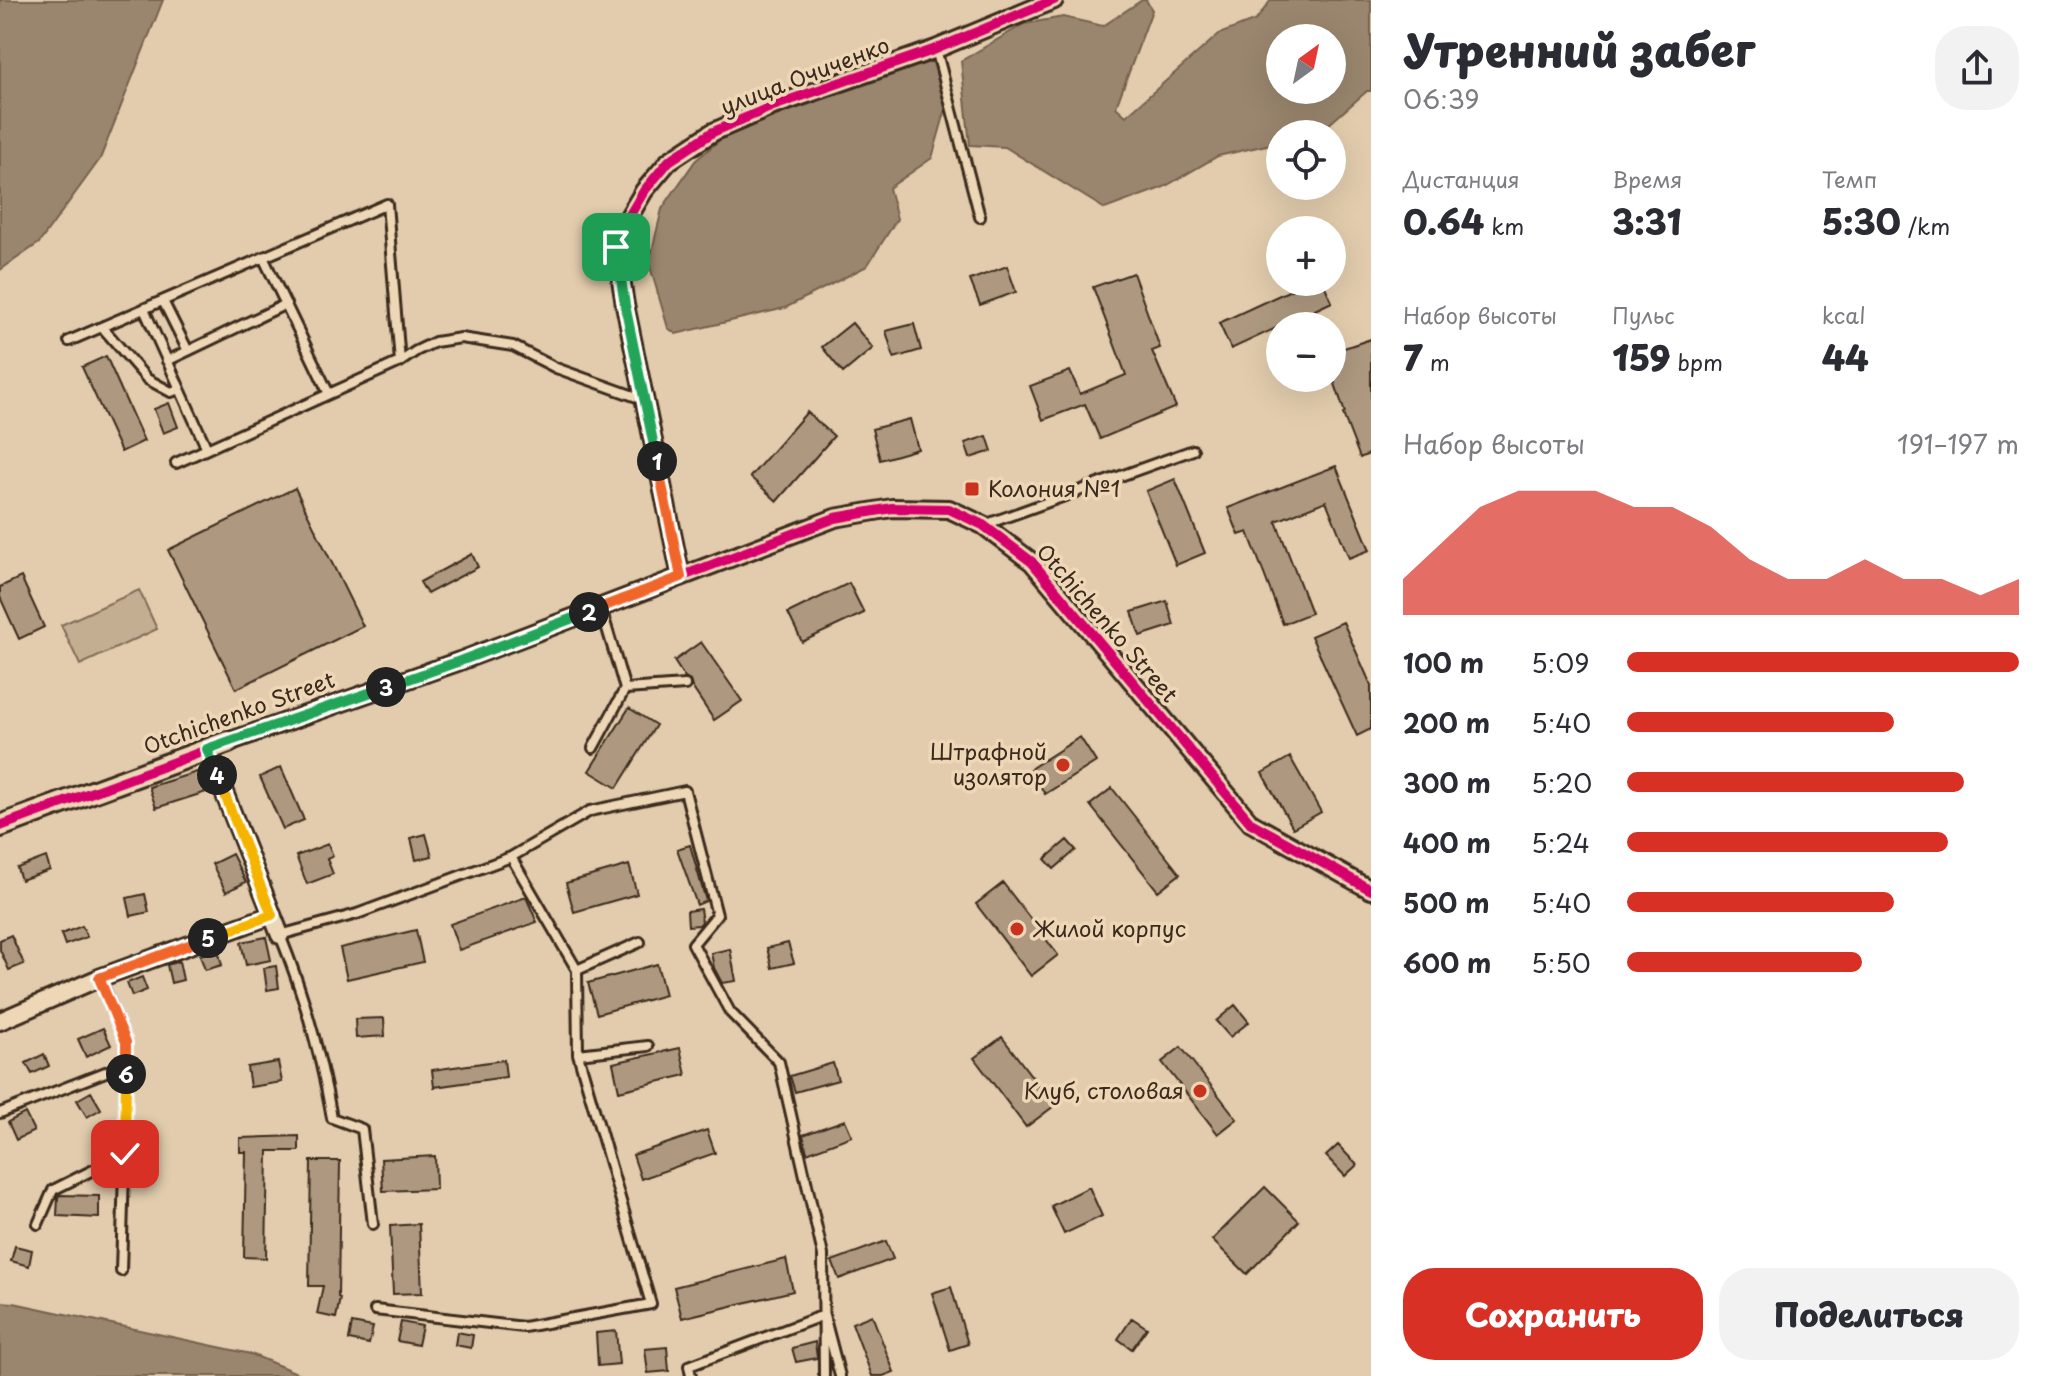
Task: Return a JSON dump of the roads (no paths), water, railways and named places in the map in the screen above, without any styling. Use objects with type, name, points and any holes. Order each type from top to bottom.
[{"type":"street","name":"улица Очиченко","points":[[681,577],[616,247],[644,191],[669,161],[713,132],[773,106],[936,49],[1054,0]]},
{"type":"street","name":"Otchichenko Street","points":[[0,826],[207,749],[460,661],[835,518],[892,508],[949,509],[983,525],[1032,562],[1251,823],[1371,890]]},
{"type":"street","points":[[207,749],[280,935]]},
{"type":"street","points":[[0,1021],[99,978],[272,915]]},
{"type":"lane","points":[[936,49],[980,217]]},
{"type":"lane","points":[[69,341],[387,204],[400,362]]},
{"type":"lane","points":[[263,257],[329,394]]},
{"type":"lane","points":[[163,301],[188,351]]},
{"type":"lane","points":[[167,361],[286,304]]},
{"type":"lane","points":[[144,309],[207,449]]},
{"type":"lane","points":[[102,327],[147,379],[171,392],[180,389]]},
{"type":"lane","points":[[176,463],[400,362],[435,342],[461,338],[513,346],[556,368],[645,400]]},
{"type":"lane","points":[[983,525],[1193,450]]},
{"type":"lane","points":[[593,748],[625,689],[600,607]]},
{"type":"lane","points":[[625,689],[685,685]]},
{"type":"lane","points":[[373,1224],[362,1129],[332,1118],[324,1072],[293,967],[280,935],[357,914],[511,857],[590,811],[685,791],[717,915],[693,944],[730,1012],[779,1062],[823,1255],[824,1376]]},
{"type":"lane","points":[[375,1310],[524,1327],[651,1304],[578,1054],[577,970],[511,857]]},
{"type":"lane","points":[[577,970],[640,942]]},
{"type":"lane","points":[[99,978],[126,1042],[121,1271]]},
{"type":"lane","points":[[578,1054],[648,1046]]},
{"type":"lane","points":[[0,1113],[126,1064]]},
{"type":"lane","points":[[38,1224],[53,1190],[125,1154]]},
{"type":"lane","points":[[691,1376],[689,1366],[824,1315]]},
{"type":"lane","points":[[824,1315],[840,1376]]},
{"type":"place","name":"Колония №1","points":[[972,489]]},
{"type":"place","name":"Штрафной изолятор","points":[[1063,765]]},
{"type":"place","name":"Жилой корпус","points":[[1017,929]]},
{"type":"place","name":"Клуб, столовая","points":[[1200,1091]]}]
